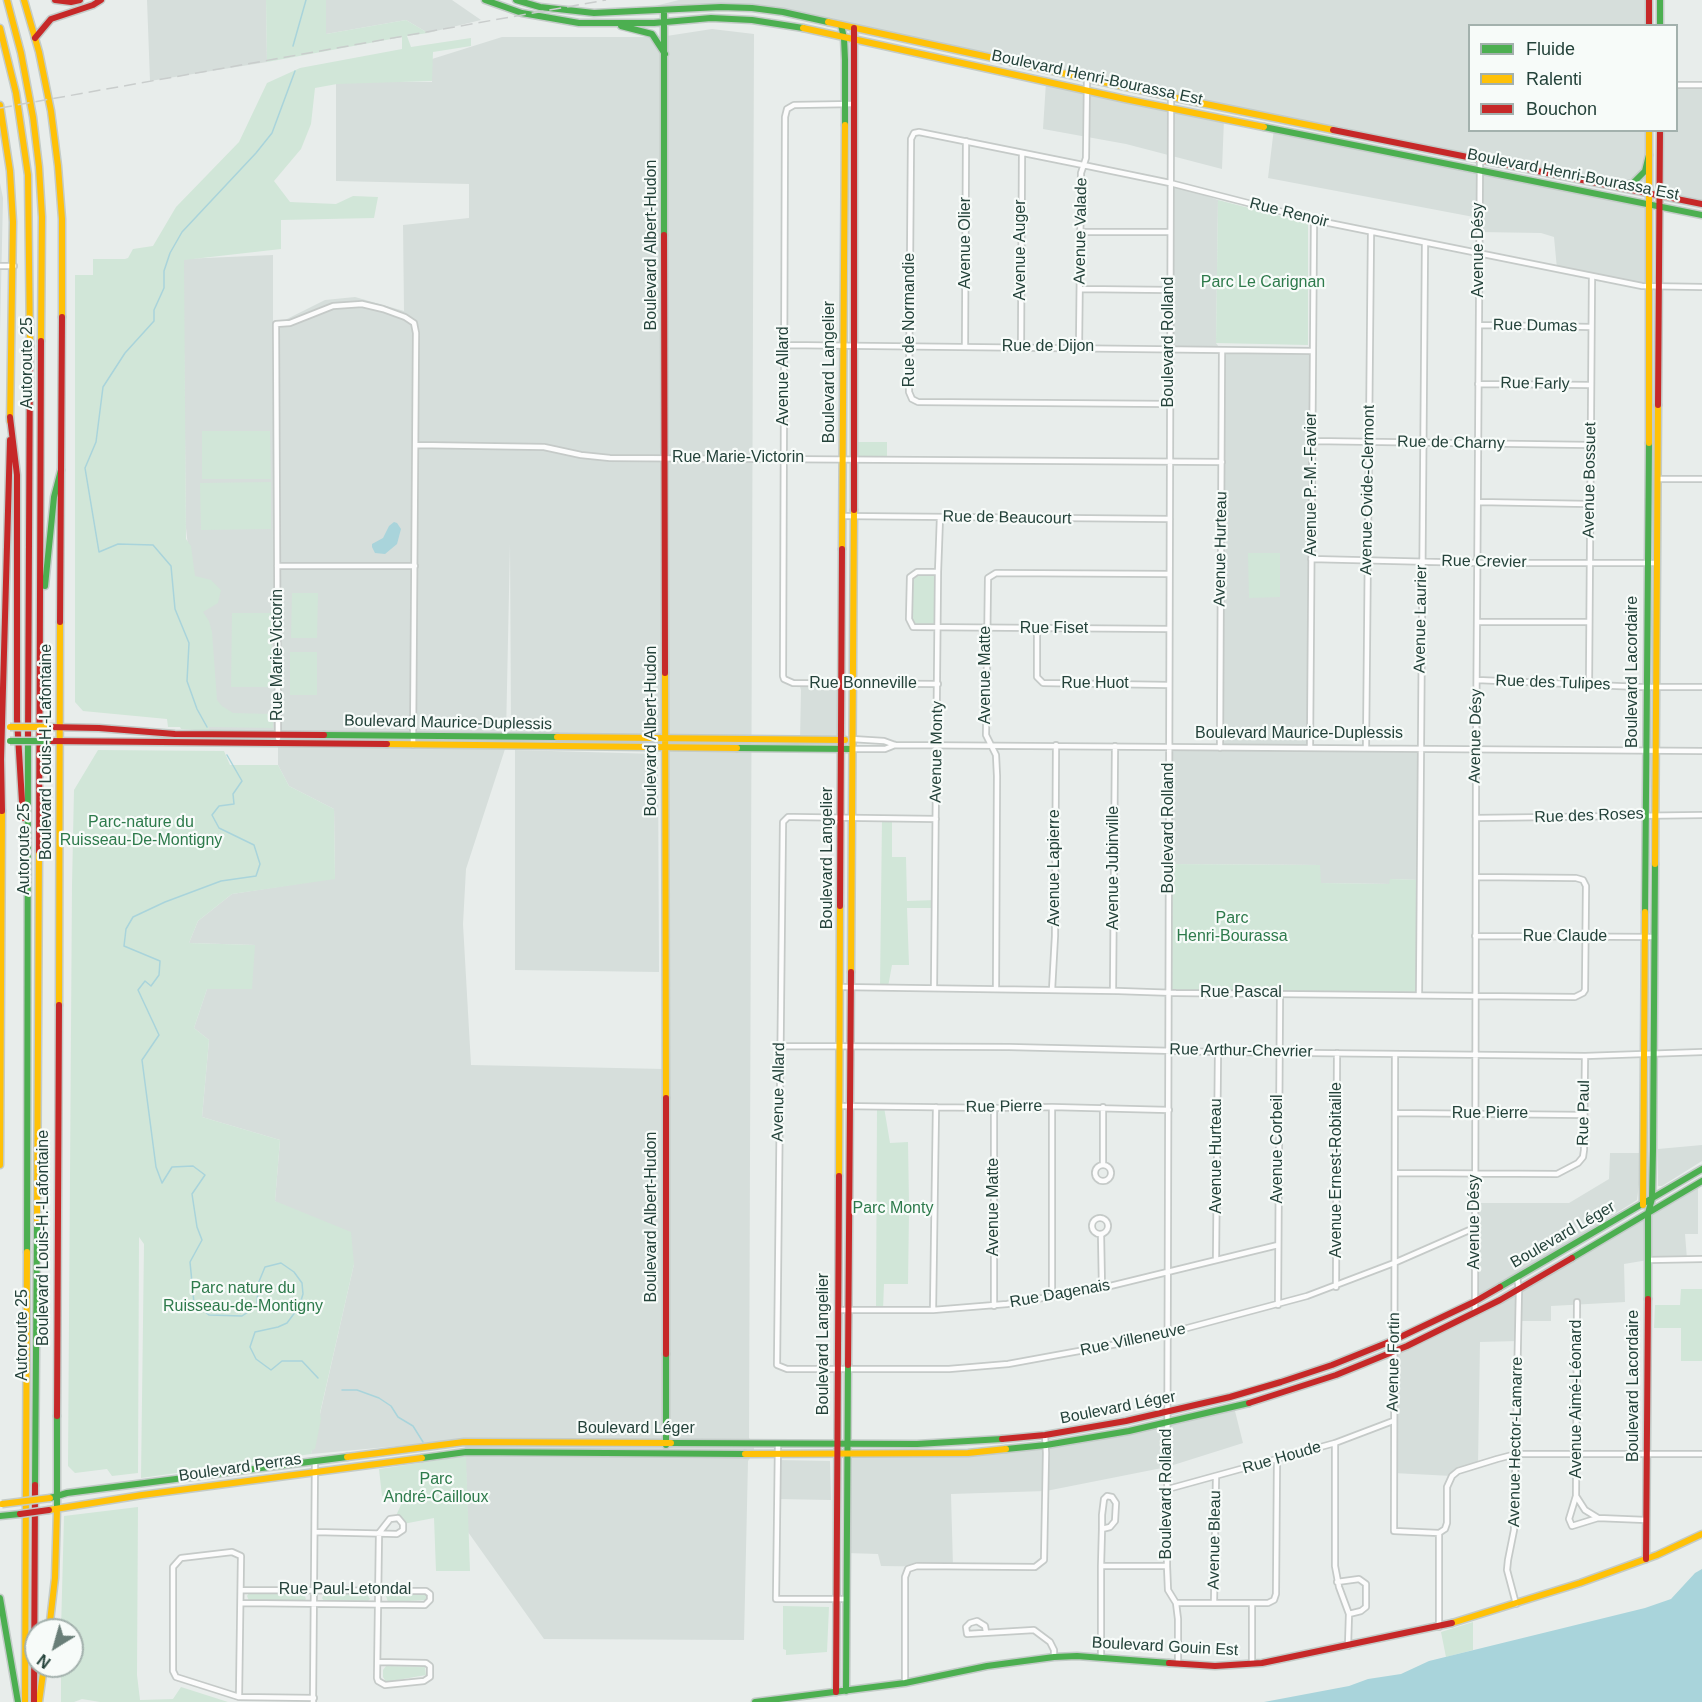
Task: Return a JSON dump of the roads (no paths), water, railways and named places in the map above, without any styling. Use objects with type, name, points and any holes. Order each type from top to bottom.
[{"type":"main road","name":"Autoroute 25","points":[[7,0],[29,90],[36,138],[42,263],[34,1702]]},
{"type":"main road","name":"Boulevard Louis-H.-Lafontaine","points":[[24,0],[35,38],[54,127],[61,201],[60,742],[53,1497],[55,1578],[50,1618]]},
{"type":"main road","points":[[55,0],[71,2],[80,0]]},
{"type":"main road","points":[[35,38],[51,19],[93,5],[101,0]]},
{"type":"main road","name":"Boulevard Henri-Bourassa Est","points":[[485,0],[522,13],[579,23],[616,24],[711,18],[752,20],[800,27],[1087,91],[1702,215]]},
{"type":"main road","name":"Boulevard Henri-Bourassa Est","points":[[516,0],[540,7],[594,13],[711,7],[752,8],[783,12],[1171,97],[1702,204]]},
{"type":"main road","points":[[1649,0],[1649,24]]},
{"type":"main road","points":[[1660,0],[1660,24]]},
{"type":"main road","name":"Boulevard Albert-Hudon","points":[[664,10],[666,22],[666,1452]]},
{"type":"main road","points":[[616,24],[652,34],[665,54]]},
{"type":"main road","name":"Boulevard Langelier","points":[[836,1692],[845,104],[844,38],[841,25]]},
{"type":"main road","name":"Autoroute 25","points":[[0,28],[20,115],[30,210],[25,1702]]},
{"type":"main road","name":"Boulevard Langelier","points":[[846,1691],[854,459],[854,28]]},
{"type":"main road","points":[[0,105],[10,177],[14,266],[1,686],[3,841],[0,1166]]},
{"type":"main road","name":"Boulevard Lacordaire","points":[[1648,1213],[1643,1204],[1650,286],[1649,132]]},
{"type":"main road","name":"Boulevard Lacordaire","points":[[1646,1559],[1648,1213],[1652,1199],[1660,132]]},
{"type":"main road","points":[[1613,185],[1628,186],[1633,182],[1645,171],[1649,155]]},
{"type":"main road","points":[[10,417],[17,475],[18,754],[28,853]]},
{"type":"main road","points":[[40,628],[54,497],[61,470]]},
{"type":"main road","name":"Boulevard Maurice-Duplessis","points":[[1,727],[99,728],[167,734],[852,740]]},
{"type":"main road","name":"Boulevard Maurice-Duplessis","points":[[1,741],[852,749]]},
{"type":"main road","name":"Boulevard Léger","points":[[483,1441],[917,1444],[1045,1435],[1168,1413],[1281,1382],[1332,1365],[1394,1340],[1474,1302],[1702,1169]]},
{"type":"main road","name":"Boulevard Léger","points":[[483,1451],[968,1453],[1046,1445],[1168,1423],[1284,1392],[1394,1352],[1519,1289],[1702,1181]]},
{"type":"main road","name":"Boulevard Perras","points":[[1,1504],[412,1448],[483,1441]]},
{"type":"main road","points":[[916,1454],[917,1444]]},
{"type":"main road","name":"Boulevard Perras","points":[[0,1516],[142,1495],[483,1451]]},
{"type":"main road","name":"Boulevard Gouin Est","points":[[755,1702],[905,1683],[987,1666],[1054,1657],[1215,1666],[1252,1664],[1439,1627],[1516,1604],[1646,1559],[1702,1534]]},
{"type":"main road","points":[[0,1598],[18,1702]]},
{"type":"main road","points":[[39,1702],[42,1678]]},
{"type":"street","name":"Avenue Valade","points":[[1079,347],[1081,172],[1086,158],[1087,79]]},
{"type":"street","points":[[1678,85],[1702,86]]},
{"type":"street","name":"Boulevard Rolland","points":[[1171,97],[1167,1566],[1168,1590],[1176,1603],[1179,1629],[1178,1664]]},
{"type":"street","points":[[845,104],[854,104]]},
{"type":"street","name":"Avenue Allard","points":[[788,682],[783,676],[785,117],[790,106],[845,104]]},
{"type":"street","name":"Rue Renoir","points":[[919,132],[1170,183],[1314,220],[1479,254],[1650,286],[1702,287]]},
{"type":"street","name":"Rue de Normandie","points":[[919,132],[914,133],[911,139],[909,392],[915,401],[1169,404]]},
{"type":"street","name":"Avenue Olier","points":[[965,346],[966,141]]},
{"type":"street","name":"Avenue Auger","points":[[1021,347],[1022,153]]},
{"type":"street","name":"Avenue Désy","points":[[1475,1313],[1480,159]]},
{"type":"street","name":"Avenue P.-M.-Favier","points":[[1310,748],[1314,220]]},
{"type":"street","points":[[1080,232],[1170,232]]},
{"type":"street","name":"Avenue Ovide-Clermont","points":[[1366,748],[1371,232]]},
{"type":"street","name":"Avenue Laurier","points":[[1419,995],[1425,243]]},
{"type":"street","points":[[0,266],[14,266]]},
{"type":"street","name":"Avenue Bossuet","points":[[1589,684],[1592,276]]},
{"type":"street","points":[[1080,289],[1170,290]]},
{"type":"street","name":"Rue Marie-Victorin","points":[[278,744],[276,324],[290,323],[333,306],[352,304],[372,306],[402,316],[414,323],[416,333],[413,745]]},
{"type":"street","name":"Rue Dumas","points":[[1479,325],[1591,327]]},
{"type":"street","name":"Rue de Dijon","points":[[784,345],[1312,351]]},
{"type":"street","name":"Avenue Hurteau","points":[[1220,748],[1222,351]]},
{"type":"street","name":"Rue Farly","points":[[1478,384],[1591,385]]},
{"type":"street","name":"Rue de Charny","points":[[1312,441],[1590,445]]},
{"type":"street","name":"Rue Marie-Victorin","points":[[416,445],[544,447],[589,457],[1222,462]]},
{"type":"street","points":[[1658,479],[1702,479]]},
{"type":"street","points":[[1478,502],[1589,504]]},
{"type":"street","name":"Rue de Beaucourt","points":[[843,516],[1170,519]]},
{"type":"street","name":"Avenue Monty","points":[[934,987],[940,517]]},
{"type":"street","name":"Rue Crevier","points":[[1311,559],[1657,563]]},
{"type":"street","name":"Rue Marie-Victorin","points":[[277,566],[415,566]]},
{"type":"street","name":"Rue Fiset","points":[[938,572],[917,572],[910,577],[909,619],[913,627],[1169,629]]},
{"type":"street","name":"Avenue Matte","points":[[996,989],[997,776],[996,755],[986,735],[987,581],[992,574],[1170,574]]},
{"type":"street","points":[[1477,622],[1589,622]]},
{"type":"street","name":"Rue Huot","points":[[1037,628],[1037,677],[1043,683],[1169,685]]},
{"type":"street","name":"Rue des Tulipes","points":[[1477,680],[1702,687]]},
{"type":"street","name":"Rue Bonneville","points":[[788,682],[938,684]]},
{"type":"street","name":"Boulevard Maurice-Duplessis","points":[[852,740],[884,741],[895,745],[1702,751]]},
{"type":"street","name":"Boulevard Maurice-Duplessis","points":[[852,749],[885,749],[895,745]]},
{"type":"street","name":"Avenue Lapierre","points":[[1052,990],[1055,936],[1056,745]]},
{"type":"street","name":"Avenue Jubinville","points":[[1113,991],[1114,746]]},
{"type":"street","name":"Rue des Roses","points":[[1476,818],[1702,815]]},
{"type":"street","name":"Avenue Allard","points":[[777,1365],[782,826],[784,819],[788,817],[842,817]]},
{"type":"street","points":[[842,817],[936,819]]},
{"type":"street","points":[[1476,877],[1576,878],[1583,880],[1586,886],[1586,937]]},
{"type":"street","name":"Rue Claude","points":[[1475,936],[1654,937]]},
{"type":"street","name":"Rue Pascal","points":[[840,987],[1176,993],[1580,996],[1585,990],[1586,937]]},
{"type":"street","name":"Avenue Corbeil","points":[[1278,1305],[1280,993]]},
{"type":"street","name":"Rue Arthur-Chevrier","points":[[780,1046],[1585,1056],[1702,1052]]},
{"type":"street","name":"Avenue Hurteau","points":[[1216,1260],[1218,1052]]},
{"type":"street","name":"Avenue Ernest-Robitaille","points":[[1336,1287],[1337,1053]]},
{"type":"street","name":"Avenue Fortin","points":[[1395,1054],[1394,1531],[1439,1533]]},
{"type":"street","name":"Rue Paul","points":[[1395,1173],[1561,1173],[1578,1163],[1583,1157],[1585,1056]]},
{"type":"street","name":"Rue Pierre","points":[[840,1106],[1103,1107],[1169,1110]]},
{"type":"street","points":[[933,1310],[936,1107]]},
{"type":"street","points":[[1052,1107],[1052,1297]]},
{"type":"street","points":[[1102,1165],[1103,1107]]},
{"type":"street","name":"Avenue Matte","points":[[994,1108],[994,1306]]},
{"type":"street","name":"Rue Pierre","points":[[1395,1113],[1584,1115]]},
{"type":"street","name":"Rue Villeneuve","points":[[777,1365],[787,1370],[949,1369],[1008,1364],[1168,1334],[1336,1287],[1474,1228]]},
{"type":"street","points":[[1101,1234],[1102,1288]]},
{"type":"street","name":"Rue Dagenais","points":[[838,1310],[933,1310],[994,1306],[1102,1288],[1278,1245]]},
{"type":"street","points":[[1648,1260],[1702,1259]]},
{"type":"street","name":"Avenue Hector-Lamarre","points":[[1516,1604],[1507,1570],[1514,1530],[1519,1289],[1517,1278]]},
{"type":"street","name":"Avenue Aimé-Léonard","points":[[1577,1302],[1576,1496],[1569,1519],[1570,1525],[1575,1527],[1598,1518]]},
{"type":"street","name":"Rue Houde","points":[[1168,1490],[1335,1443],[1393,1421]]},
{"type":"street","points":[[905,1683],[905,1577],[908,1569],[917,1566],[1035,1567],[1044,1560],[1045,1435]]},
{"type":"street","points":[[1335,1443],[1335,1566],[1337,1582],[1349,1614],[1348,1646]]},
{"type":"street","points":[[778,1444],[776,1599],[846,1599]]},
{"type":"street","points":[[1439,1627],[1439,1533],[1448,1523],[1447,1487],[1455,1473],[1516,1454],[1702,1454]]},
{"type":"street","points":[[1176,1603],[1271,1602],[1276,1594],[1277,1460]]},
{"type":"street","points":[[238,1697],[241,1556],[236,1552],[181,1558],[173,1567],[173,1671],[176,1677],[238,1697],[314,1700],[315,1461]]},
{"type":"street","name":"Avenue Bleau","points":[[1214,1602],[1216,1477]]},
{"type":"street","points":[[1101,1658],[1101,1566],[1102,1529],[1104,1499],[1107,1496],[1112,1497],[1116,1503],[1115,1521],[1110,1527],[1102,1529]]},
{"type":"street","name":"Avenue Aimé-Léonard","points":[[1576,1496],[1585,1510],[1598,1518]]},
{"type":"street","points":[[315,1533],[380,1533],[400,1533],[403,1530],[403,1524],[398,1518],[390,1519],[380,1533],[377,1678],[385,1685],[424,1681],[430,1677],[430,1669],[426,1663],[378,1662]]},
{"type":"street","points":[[1598,1518],[1646,1520]]},
{"type":"street","points":[[1101,1566],[1167,1566]]},
{"type":"street","points":[[1337,1582],[1359,1580],[1366,1584],[1366,1607],[1349,1614]]},
{"type":"street","name":"Rue Paul-Letondal","points":[[241,1590],[426,1591],[430,1594],[430,1600],[425,1605],[241,1604]]},
{"type":"street","points":[[1252,1604],[1252,1664]]},
{"type":"street","points":[[986,1632],[1034,1630],[1050,1642],[1054,1650],[1054,1657]]},
{"type":"water","points":[[394,522],[401,529],[397,544],[385,554],[375,553],[372,544],[383,538],[389,526]]},
{"type":"water","points":[[1702,1569],[1702,1702],[1264,1702],[1401,1674],[1429,1661],[1645,1608],[1671,1599],[1695,1573]]},
{"type":"waterway","points":[[293,46],[306,0]]},
{"type":"waterway","points":[[207,727],[197,709],[187,681],[189,643],[175,609],[171,566],[153,545],[118,544],[99,552],[85,468],[96,442],[103,387],[125,353],[154,321],[154,310],[164,288],[164,271],[170,253],[182,232],[272,133],[295,71]]},
{"type":"waterway","points":[[227,755],[242,781],[233,794],[234,804],[219,806],[212,815],[219,828],[254,845],[260,864],[256,876],[221,881],[165,902],[133,917],[126,929],[124,946],[160,961],[159,975],[151,986],[145,981],[138,990],[159,1035],[142,1060],[156,1167],[162,1183],[172,1167],[193,1166],[205,1175],[192,1194],[197,1227],[202,1240],[190,1262],[194,1303],[209,1315],[242,1316],[257,1306],[258,1284],[265,1267],[281,1263],[294,1272],[302,1283],[303,1294],[299,1307],[287,1323],[255,1332],[250,1347],[256,1359],[271,1370],[282,1361],[302,1361],[318,1378]]},
{"type":"waterway","points":[[342,1390],[357,1390],[379,1398],[391,1406],[398,1417],[413,1426],[423,1442]]},
{"type":"railway","points":[[0,108],[606,0]]},
{"type":"park label","name":"Parc Le Carignan","points":[[1263,283]]},
{"type":"park label","name":"Parc-nature du Ruisseau-De-Montigny","points":[[141,832]]},
{"type":"park label","name":"Parc Henri-Bourassa","points":[[1232,928]]},
{"type":"park label","name":"Parc Monty","points":[[893,1209]]},
{"type":"park label","name":"Parc nature du Ruisseau-de-Montigny","points":[[243,1298]]},
{"type":"park label","name":"Parc André-Cailloux","points":[[436,1489]]}]
